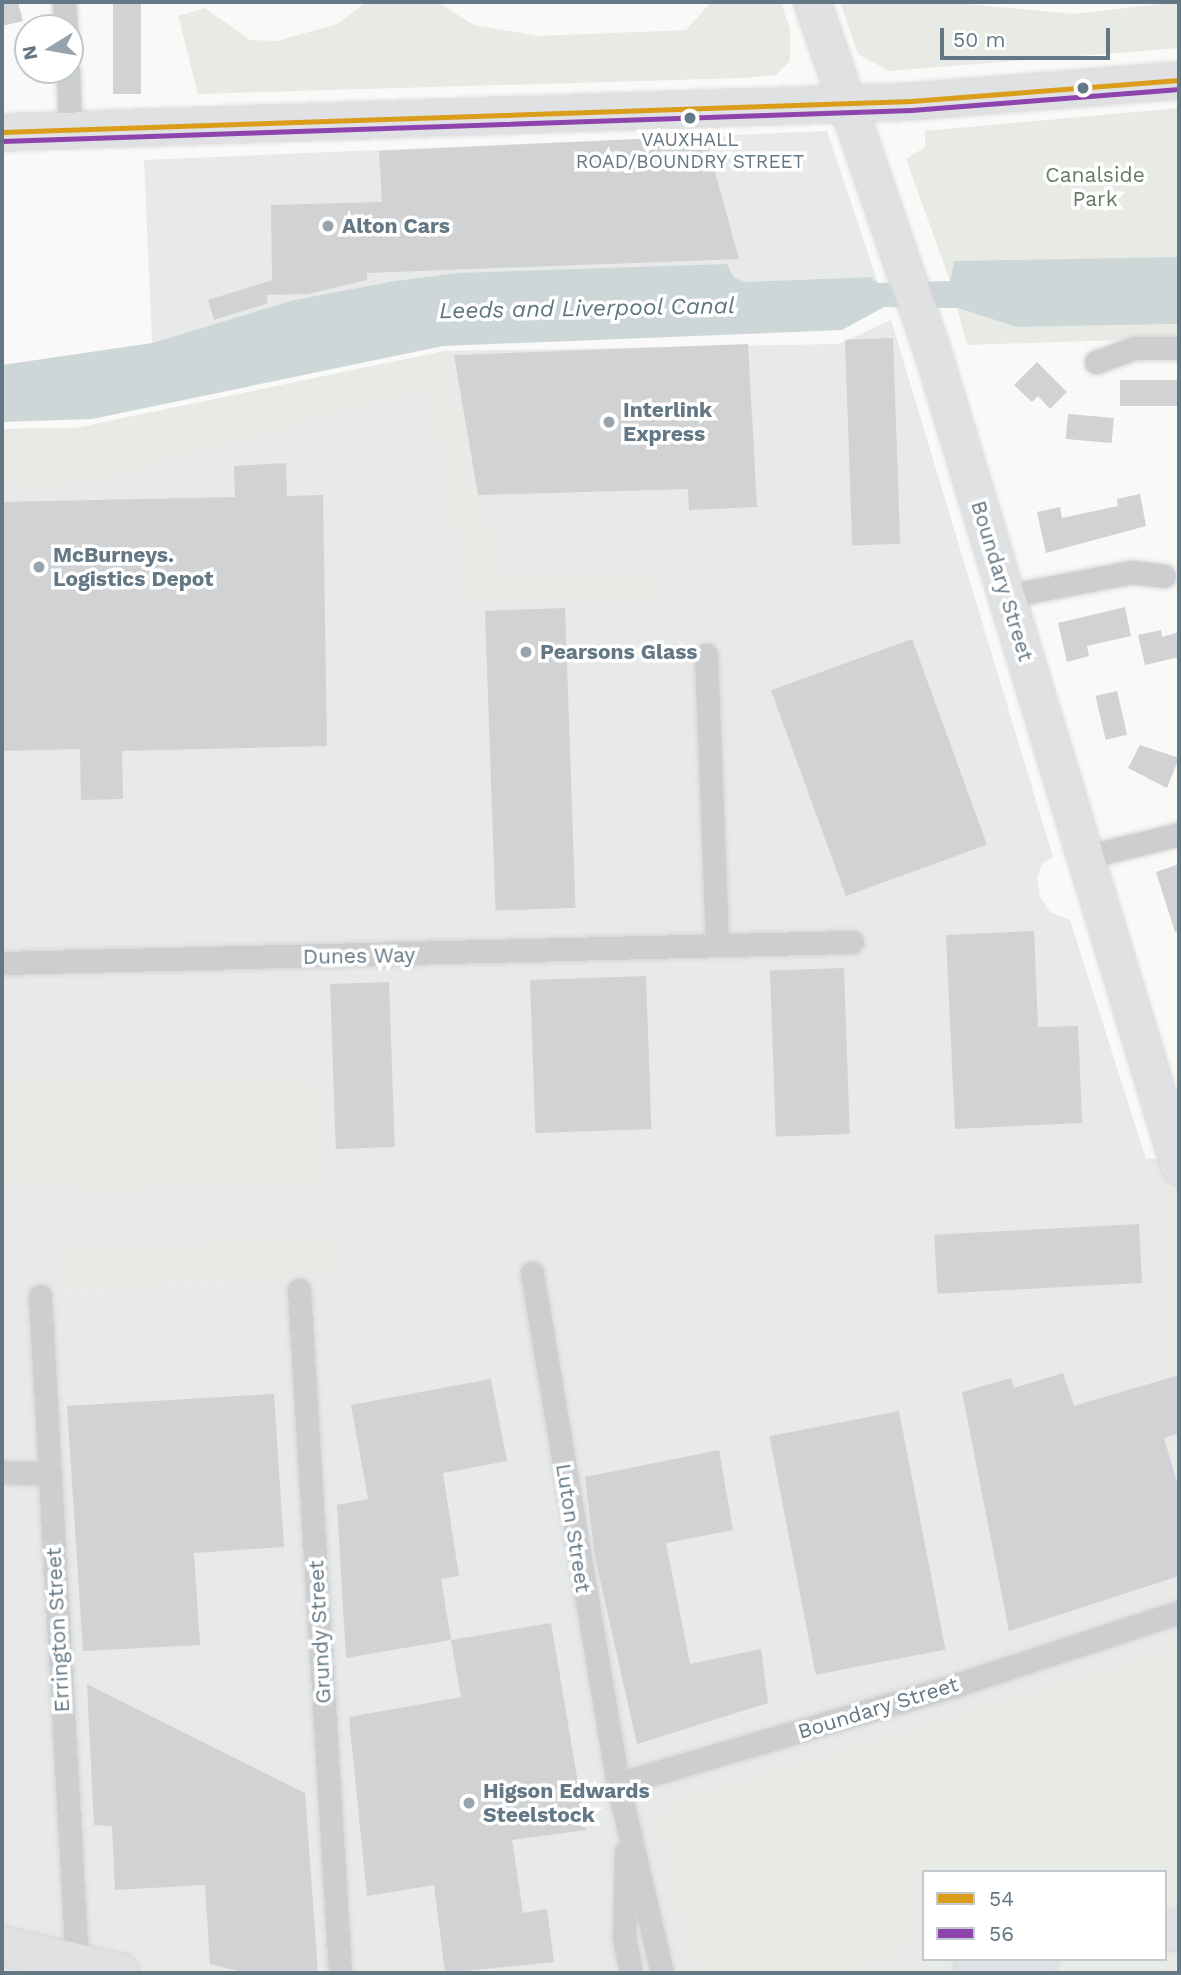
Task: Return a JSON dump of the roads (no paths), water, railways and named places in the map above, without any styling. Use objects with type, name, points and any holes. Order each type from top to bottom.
[{"type":"highway","points":[[2,1946],[120,1973]]},
{"type":"highway","points":[[973,1973],[1030,1961]]},
{"type":"main road","name":"Boundary Street","points":[[812,2],[870,158],[930,344],[1179,1166]]},
{"type":"main road","points":[[2,132],[911,101],[1179,80]]},
{"type":"main road","points":[[870,158],[887,117],[911,101]]},
{"type":"street","points":[[68,84],[70,129]]},
{"type":"street","points":[[1096,362],[1134,348],[1179,348]]},
{"type":"street","points":[[1007,596],[1132,572],[1164,576]]},
{"type":"street","points":[[706,655],[717,944]]},
{"type":"street","points":[[1085,857],[1179,834]]},
{"type":"street","name":"Dunes Way","points":[[2,963],[852,942]]},
{"type":"street","name":"Luton Street","points":[[532,1273],[618,1784]]},
{"type":"street","name":"Grundy Street","points":[[299,1290],[340,1973]]},
{"type":"street","name":"Errington Street","points":[[40,1296],[78,1964]]},
{"type":"street","points":[[2,1472],[49,1474]]},
{"type":"street","name":"Boundary Street","points":[[618,1784],[959,1684],[1179,1612]]},
{"type":"street","points":[[618,1784],[626,1828],[662,1973]]},
{"type":"street","points":[[626,1828],[624,1937],[631,1973]]},
{"type":"water","name":"Leeds and Liverpool Canal","points":[[1178,257],[1179,324],[1017,327],[957,308],[884,307],[842,330],[443,346],[92,419],[2,422],[2,365],[152,343],[294,300],[395,281],[457,273],[727,264],[734,278],[746,282],[871,277],[878,283],[950,281],[954,261]]},
{"type":"place","name":"VAUXHALL ROAD/BOUNDRY STREET","points":[[690,118]]},
{"type":"place","name":"Alton Cars","points":[[328,226]]},
{"type":"place","name":"Interlink Express","points":[[609,422]]},
{"type":"place","name":"McBurneys. Logistics Depot","points":[[39,567]]},
{"type":"place","name":"Pearsons Glass","points":[[526,652]]},
{"type":"place","name":"Higson Edwards Steelstock","points":[[469,1803]]},
{"type":"park label","name":"Canalside Park","points":[[1095,187]]}]
